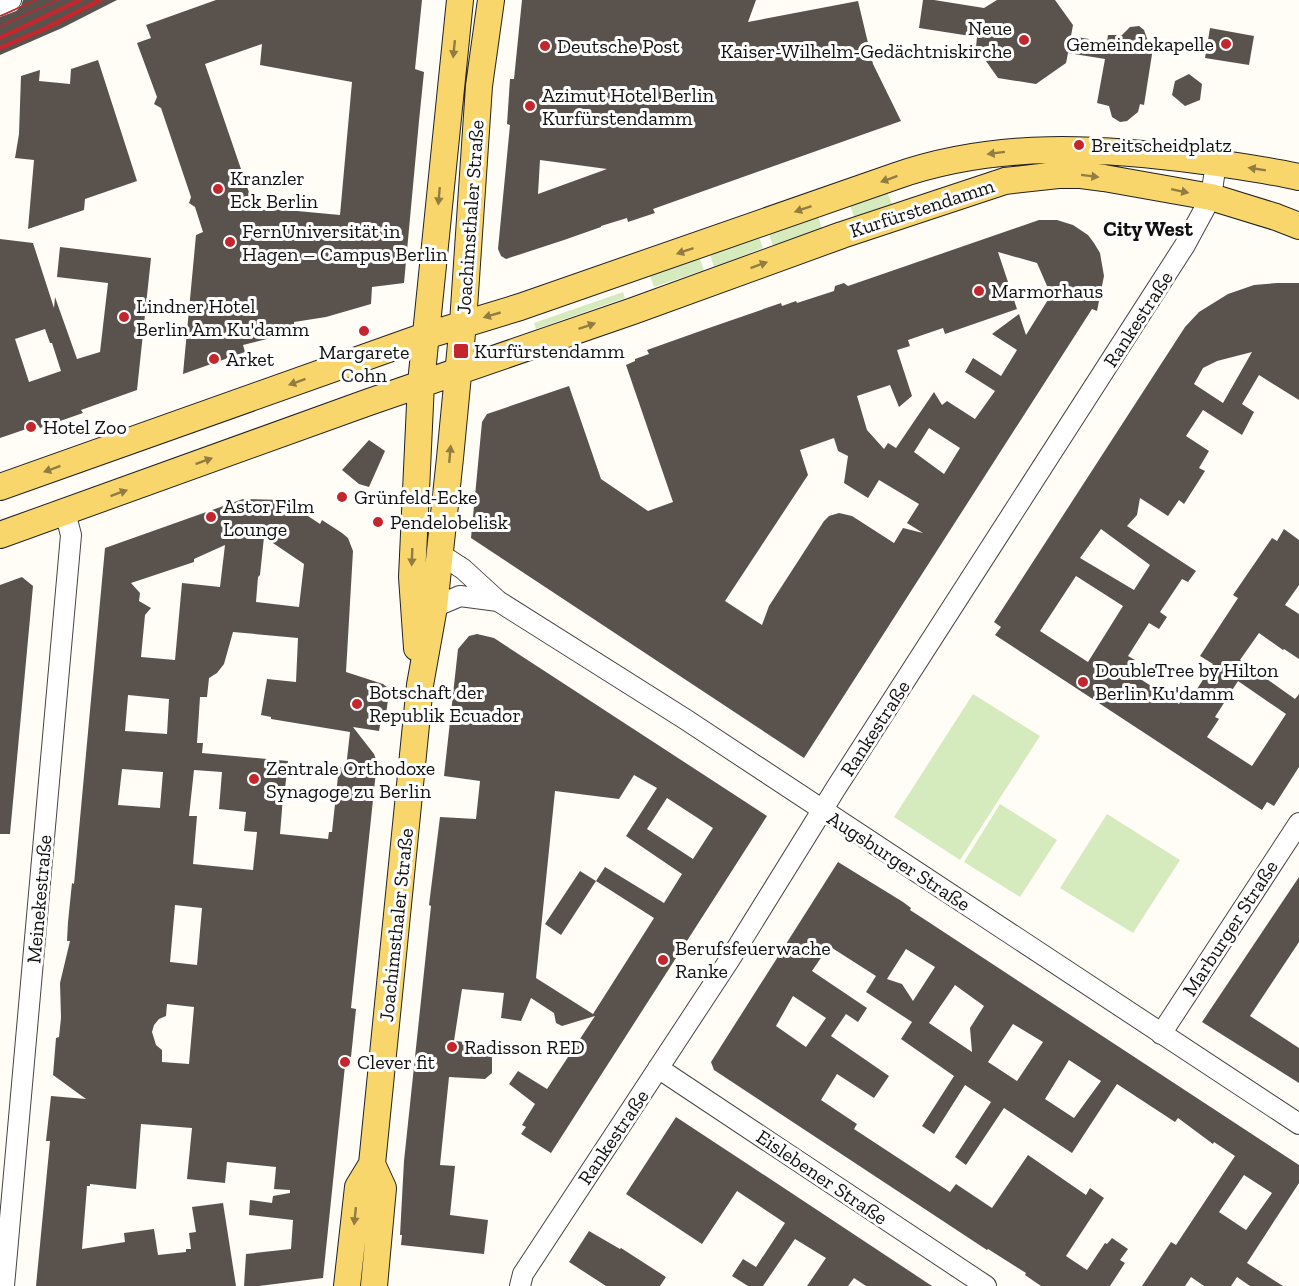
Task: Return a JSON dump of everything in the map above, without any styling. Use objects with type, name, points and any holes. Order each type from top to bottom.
[{"type":"main road","name":"Joachimsthaler Straße","points":[[420,685],[412,577],[421,383],[460,0]]},
{"type":"main road","name":"Joachimsthaler Straße","points":[[347,1286],[358,1187],[372,1164],[420,685],[434,607],[440,554],[463,323],[479,86],[491,0]]},
{"type":"main road","name":"Kurfürstendamm","points":[[0,487],[425,336],[520,308],[919,168],[968,157],[1015,151],[1078,150],[1130,153],[1216,163],[1299,177]]},
{"type":"main road","name":"Kurfürstendamm","points":[[0,535],[421,383],[633,311],[842,235],[1005,181],[1032,177],[1081,175],[1211,197],[1299,226]]},
{"type":"main road","name":"Joachimsthaler Straße","points":[[372,1164],[383,1188],[374,1286]]},
{"type":"street","points":[[0,5],[11,0]]},
{"type":"street","name":"Rankestraße","points":[[520,1286],[523,1274],[730,959],[822,810],[1185,245],[1211,197],[1216,163]]},
{"type":"street","name":"Meinekestraße","points":[[4,1286],[71,535],[65,512]]},
{"type":"street","name":"Augsburger Straße","points":[[440,554],[463,568],[498,601],[685,719],[1299,1124]]},
{"type":"street","name":"Augsburger Straße","points":[[434,607],[460,596],[498,601]]},
{"type":"street","name":"Marburger Straße","points":[[1161,1034],[1299,823]]},
{"type":"street","name":"Eislebener Straße","points":[[658,1068],[986,1286]]},
{"type":"green space","points":[[887,192],[892,204],[854,217],[850,205]]},
{"type":"green space","points":[[818,216],[822,229],[773,246],[769,234]]},
{"type":"green space","points":[[759,237],[763,248],[714,267],[710,255]]},
{"type":"green space","points":[[700,259],[704,270],[654,287],[650,276]]},
{"type":"green space","points":[[623,292],[625,298],[536,329],[534,323]]},
{"type":"green space","points":[[973,694],[1040,736],[960,860],[894,817]]},
{"type":"green space","points":[[1000,804],[1057,840],[1020,897],[964,862]]},
{"type":"green space","points":[[1107,814],[1180,860],[1133,933],[1060,888]]},
{"type":"building","points":[[23,0],[117,0],[62,28],[0,55],[0,17],[16,11]]},
{"type":"building","points":[[216,0],[422,0],[415,69],[424,72],[404,283],[372,287],[371,304],[326,317],[294,322],[294,332],[243,345],[245,352],[183,374],[196,235],[203,232],[195,207],[189,203],[191,197],[161,108],[154,104],[157,97],[137,43],[151,38],[146,25]],"holes":[[[262,44],[260,65],[352,82],[340,215],[254,207],[205,64]]]},
{"type":"building","points":[[522,0],[756,0],[748,22],[858,1],[873,64],[901,121],[653,209],[655,213],[628,222],[627,218],[601,226],[506,259],[501,256],[498,249],[510,125],[507,124],[510,79],[514,79]],"holes":[[[540,160],[607,169],[538,194]]]},
{"type":"building","points":[[923,0],[984,8],[997,0],[1055,0],[1073,25],[1071,36],[1107,42],[1108,35],[1122,35],[1130,27],[1139,26],[1144,30],[1150,47],[1153,48],[1144,105],[1140,104],[1138,112],[1127,121],[1120,122],[1112,117],[1109,106],[1097,103],[1105,59],[1068,53],[1066,63],[1036,84],[998,78],[976,47],[977,37],[919,28]]},
{"type":"building","name":"Gemeindekapelle","points":[[1210,28],[1254,36],[1249,65],[1205,58]]},
{"type":"building","points":[[98,60],[137,181],[85,199],[84,210],[28,229],[34,160],[15,158],[19,134],[21,76],[40,70],[39,81],[70,84],[71,69]]},
{"type":"building","points":[[1189,74],[1202,84],[1200,100],[1185,106],[1172,95],[1175,81]]},
{"type":"building","points":[[1039,220],[1057,220],[1073,225],[1088,235],[1100,253],[1104,276],[1097,311],[1092,309],[804,758],[471,538],[482,422],[487,414],[569,386],[601,479],[648,511],[673,502],[626,365],[649,354],[647,350],[706,329],[781,303],[782,306],[796,301],[797,303],[834,291],[835,286],[844,283],[848,286]],"holes":[[[998,252],[1037,263],[1051,295],[1026,335],[1019,314],[992,334],[1017,350],[1001,376],[973,358],[965,372],[995,391],[975,419],[947,401],[942,405],[934,392],[896,448],[888,443],[884,449],[867,430],[857,396],[890,385],[899,407],[912,396],[897,350],[910,346],[908,340],[943,328],[945,334],[1017,309]],[[929,428],[960,448],[944,474],[914,452]],[[834,438],[838,451],[848,456],[844,483],[868,498],[879,480],[919,504],[907,523],[923,533],[903,528],[894,543],[852,516],[839,513],[829,516],[769,606],[762,625],[725,601],[808,475],[800,450]]]},
{"type":"building","points":[[0,239],[33,243],[54,308],[55,297],[77,359],[100,352],[108,283],[57,277],[60,247],[151,258],[137,390],[81,410],[83,413],[40,428],[38,425],[0,438]],"holes":[[[45,329],[52,343],[61,371],[29,382],[15,339]]]},
{"type":"building","points":[[1299,283],[1299,400],[1259,375],[1242,404],[1254,412],[1242,435],[1203,410],[1186,436],[1209,451],[1199,468],[1205,471],[1184,504],[1179,500],[1168,516],[1140,498],[1137,515],[1127,526],[1196,571],[1188,582],[1182,579],[1160,612],[1167,617],[1159,629],[1149,623],[1128,656],[1135,660],[1128,671],[1179,704],[1184,696],[1190,700],[1213,664],[1200,656],[1238,598],[1233,595],[1272,538],[1277,541],[1284,529],[1299,540],[1299,585],[1285,605],[1299,614],[1299,659],[1259,633],[1240,660],[1295,699],[1299,694],[1299,767],[1274,806],[1267,802],[1262,810],[995,635],[1001,627],[994,622],[1185,327],[1199,312],[1228,294],[1254,285]],"holes":[[[1252,352],[1223,403],[1194,384],[1203,368],[1217,361]],[[1101,529],[1150,565],[1134,590],[1080,558]],[[1076,576],[1123,606],[1088,662],[1040,631]],[[1238,681],[1286,714],[1252,766],[1207,737],[1219,719],[1215,717]]]},
{"type":"building","points":[[369,440],[385,451],[369,487],[359,484],[342,470]]},
{"type":"building","points":[[243,499],[284,500],[320,524],[322,520],[342,533],[348,538],[353,551],[346,672],[383,684],[388,688],[389,693],[385,721],[381,720],[379,731],[353,727],[374,754],[377,762],[351,1008],[356,1009],[351,1057],[346,1056],[323,1278],[244,1286],[246,1254],[291,1249],[293,1220],[249,1215],[250,1200],[272,1203],[273,1196],[290,1193],[290,1190],[274,1189],[276,1167],[227,1162],[225,1183],[187,1179],[192,1128],[141,1124],[136,1189],[90,1184],[87,1186],[82,1249],[125,1242],[124,1233],[154,1229],[158,1255],[186,1252],[186,1249],[191,1249],[189,1233],[196,1232],[192,1207],[223,1203],[236,1286],[36,1286],[50,1141],[46,1141],[51,1096],[86,1099],[53,1075],[56,1038],[59,1037],[61,1018],[60,983],[70,941],[67,941],[68,922],[72,883],[74,884],[105,548]],"holes":[[[264,537],[304,564],[299,607],[256,602]],[[225,545],[220,587],[182,583],[175,660],[141,657],[145,615],[151,608],[139,601],[140,593],[131,583],[194,562],[194,559]],[[233,632],[298,638],[296,682],[267,679],[261,715],[271,717],[271,719],[350,732],[346,768],[339,767],[332,832],[329,832],[328,839],[280,834],[288,761],[202,753],[203,743],[197,743],[200,697],[207,697],[209,678],[217,673],[224,664]],[[128,695],[169,699],[167,734],[125,731]],[[122,769],[163,772],[160,808],[118,805]],[[194,770],[222,772],[219,809],[246,812],[244,831],[257,832],[253,870],[193,864],[197,816],[189,816]],[[175,905],[202,908],[197,965],[170,962]],[[167,1004],[194,1007],[189,1064],[162,1062],[162,1050],[156,1045],[152,1032],[159,1019],[166,1016]]]},
{"type":"building","points":[[22,577],[33,586],[10,834],[0,834],[0,585]]},
{"type":"building","points":[[477,634],[494,638],[767,816],[551,1153],[521,1134],[526,1127],[522,1125],[535,1104],[509,1084],[518,1071],[547,1089],[595,1016],[562,1026],[556,1023],[554,1013],[531,998],[521,1021],[501,1018],[504,993],[462,989],[454,1041],[487,1044],[492,1058],[492,1073],[485,1079],[449,1077],[440,1165],[455,1166],[450,1215],[488,1220],[484,1254],[401,1245],[402,1235],[400,1235],[404,1161],[440,817],[476,819],[480,781],[444,776],[458,649],[469,636]],"holes":[[[634,775],[657,788],[626,836],[682,874],[664,903],[605,867],[596,881],[654,918],[593,1014],[536,978],[555,791],[619,799]],[[667,798],[713,828],[693,859],[647,829]]]},
{"type":"building","points":[[838,862],[903,902],[911,908],[910,910],[1299,1165],[1299,1183],[1247,1263],[1283,1286],[1250,1286],[1237,1277],[1231,1286],[1204,1286],[1191,1277],[1185,1286],[1142,1286],[1171,1242],[1176,1245],[1235,1156],[1214,1142],[1213,1144],[1178,1118],[1175,1122],[1117,1084],[1072,1153],[1004,1108],[966,1165],[955,1157],[991,1102],[965,1085],[934,1134],[922,1126],[954,1076],[901,1039],[912,1022],[866,992],[876,976],[829,946],[812,971],[867,1008],[858,1022],[846,1014],[831,1036],[889,1076],[874,1098],[837,1074],[821,1100],[857,1124],[854,1129],[950,1192],[956,1184],[992,1208],[1028,1155],[1086,1195],[1090,1188],[1104,1198],[1066,1256],[1087,1270],[1105,1243],[1107,1244],[1112,1238],[1128,1249],[1120,1260],[1125,1263],[1110,1286],[1041,1286],[1025,1275],[1026,1273],[987,1250],[714,1070],[711,1062]],"holes":[[[906,949],[935,967],[913,1001],[902,984],[887,979]],[[955,985],[984,1006],[970,1028],[972,1052],[929,1023]],[[793,996],[826,1018],[806,1047],[776,1026]],[[1013,1024],[1043,1042],[1017,1081],[988,1062]],[[1069,1060],[1101,1081],[1074,1118],[1045,1099]],[[1244,1175],[1272,1193],[1246,1230],[1219,1212]]]},
{"type":"building","points":[[580,871],[596,881],[561,935],[545,924]]},
{"type":"building","points":[[1299,877],[1299,942],[1250,1016],[1299,1048],[1299,1083],[1202,1022]]},
{"type":"building","points":[[676,1117],[932,1286],[866,1286],[854,1278],[848,1286],[807,1286],[826,1258],[795,1239],[763,1286],[748,1286],[732,1276],[743,1259],[756,1267],[785,1223],[737,1191],[702,1244],[626,1194]]},
{"type":"building","points":[[589,1231],[621,1248],[666,1277],[660,1286],[606,1286],[569,1262]]},
{"type":"tram line","points":[[0,16],[36,0]]},
{"type":"tram line","points":[[0,26],[58,0]]},
{"type":"railway","points":[[0,38],[80,0]]},
{"type":"railway","points":[[0,48],[44,29],[100,0]]},
{"type":"place","name":"Neue Kaiser-Wilhelm-Gedächtniskirche","points":[[1024,40]]},
{"type":"place","name":"Gemeindekapelle","points":[[1226,44]]},
{"type":"place","name":"Deutsche Post","points":[[545,46]]},
{"type":"place","name":"Azimut Hotel Berlin Kurfürstendamm","points":[[530,106]]},
{"type":"place","name":"Breitscheidplatz","points":[[1079,145]]},
{"type":"place","name":"Kranzler Eck Berlin","points":[[218,189]]},
{"type":"place","name":"FernUniversität in Hagen – Campus Berlin","points":[[230,242]]},
{"type":"place","name":"Marmorhaus","points":[[979,291]]},
{"type":"place","name":"Lindner Hotel Berlin Am Ku'damm","points":[[124,317]]},
{"type":"place","name":"Margarete Cohn","points":[[364,331]]},
{"type":"place","name":"Kurfürstendamm","points":[[461,351]]},
{"type":"place","name":"Arket","points":[[214,359]]},
{"type":"place","name":"Hotel Zoo","points":[[31,427]]},
{"type":"place","name":"Grünfeld-Ecke","points":[[342,497]]},
{"type":"place","name":"Astor Film Lounge","points":[[211,517]]},
{"type":"place","name":"Pendelobelisk","points":[[378,522]]},
{"type":"place","name":"DoubleTree by Hilton Berlin Ku'damm","points":[[1083,682]]},
{"type":"place","name":"Botschaft der Republik Ecuador","points":[[357,704]]},
{"type":"place","name":"Zentrale Orthodoxe Synagoge zu Berlin","points":[[254,779]]},
{"type":"place","name":"Berufsfeuerwache Ranke","points":[[663,960]]},
{"type":"place","name":"Radisson RED","points":[[452,1047]]},
{"type":"place","name":"Clever fit","points":[[345,1062]]},
{"type":"district","name":"City West","points":[[1148,229]]}]
